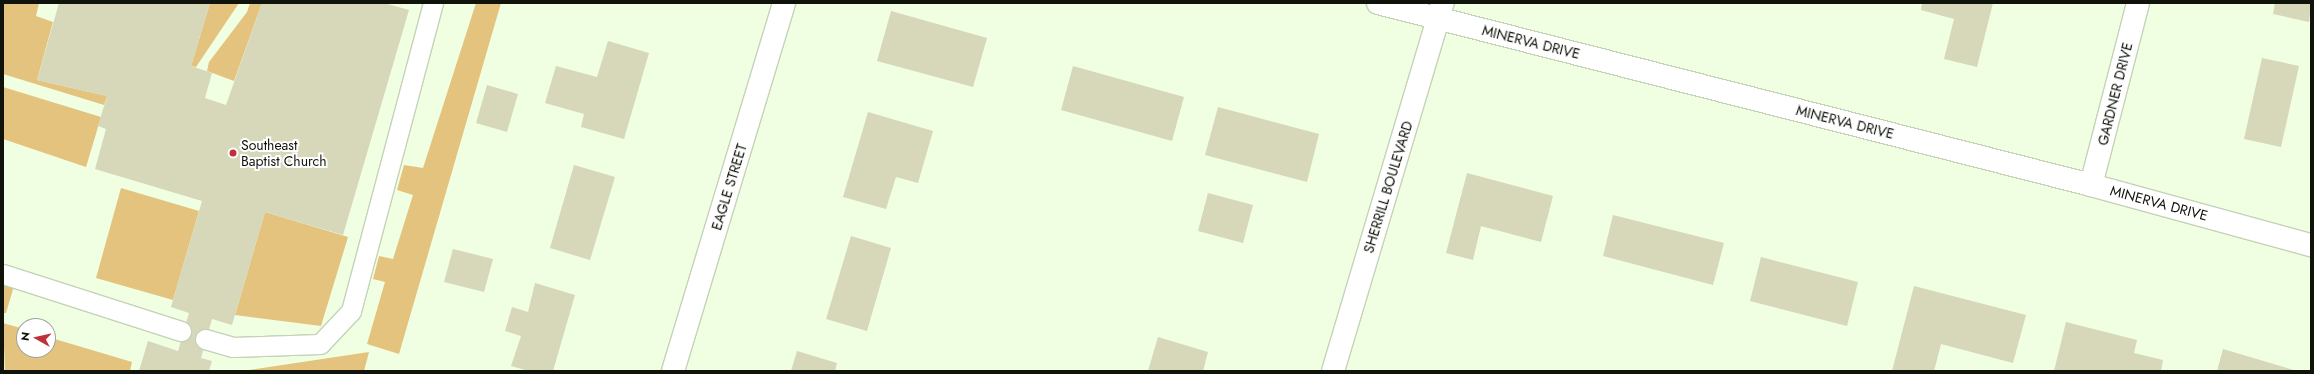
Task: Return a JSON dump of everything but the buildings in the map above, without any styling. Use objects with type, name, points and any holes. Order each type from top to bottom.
[{"type":"street","name":"EAGLE STREET","points":[[673,371],[784,3]]},
{"type":"street","name":"MINERVA DRIVE","points":[[1378,3],[1441,11],[2311,244]]},
{"type":"street","name":"GARDNER DRIVE","points":[[2091,185],[2138,3]]},
{"type":"street","name":"SHERRILL BOULEVARD","points":[[1332,371],[1441,11]]},
{"type":"lane","points":[[205,339],[233,347],[320,344],[351,311],[433,3]]},
{"type":"lane","points":[[3,274],[181,331]]},
{"type":"shaded area","points":[[3,3],[39,3],[36,16],[53,22],[37,80],[107,96],[104,105],[3,74]]},
{"type":"shaded area","points":[[210,3],[239,3],[196,67],[191,66]]},
{"type":"shaded area","points":[[250,3],[262,3],[234,81],[207,71],[209,62],[247,12]]},
{"type":"shaded area","points":[[476,3],[501,3],[399,354],[367,344],[385,282],[373,279],[379,256],[393,259],[413,195],[397,190],[404,165],[423,168]]},
{"type":"shaded area","points":[[3,87],[101,117],[86,167],[3,139]]},
{"type":"shaded area","points":[[121,188],[199,211],[173,300],[96,278]]},
{"type":"shaded area","points":[[265,212],[348,237],[321,326],[235,315]]},
{"type":"shaded area","points":[[3,280],[14,286],[6,313],[3,313]]},
{"type":"shaded area","points":[[3,323],[16,327],[16,358],[56,358],[56,339],[132,362],[130,371],[5,371]]},
{"type":"shaded area","points":[[369,352],[364,371],[243,371]]},
{"type":"place","name":"Southeast Baptist Church","points":[[233,153]]}]
